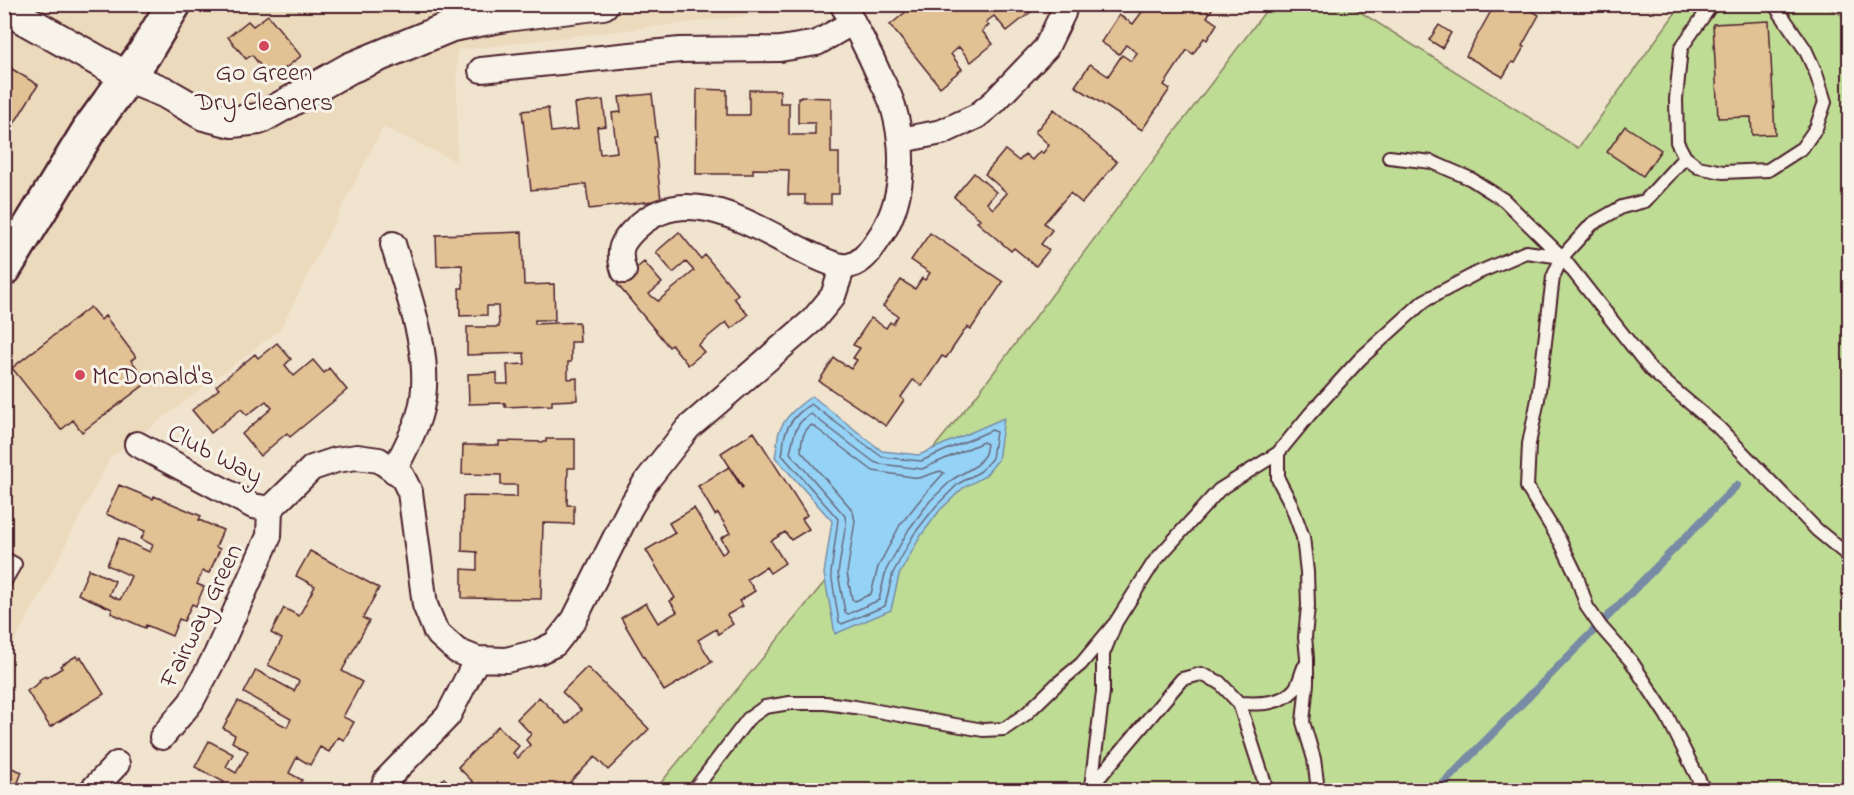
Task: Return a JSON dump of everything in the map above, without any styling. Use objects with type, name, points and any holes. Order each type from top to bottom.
[{"type":"main road","points":[[4,269],[89,130],[144,54],[174,4]]},
{"type":"street","points":[[4,8],[127,77],[164,92],[204,114],[232,122],[259,119],[350,68],[452,26],[506,16],[603,4]]},
{"type":"street","points":[[901,140],[942,132],[977,116],[994,102],[1046,48],[1064,13],[1065,4]]},
{"type":"street","points":[[481,70],[680,50],[780,49],[817,43],[848,13],[893,104],[901,140],[900,183],[893,215],[869,254],[853,265],[843,266],[819,258],[747,222],[711,209],[689,206],[667,210],[645,219],[629,234],[620,248],[624,271]]},
{"type":"street","points":[[393,244],[422,342],[424,382],[420,414],[394,471]]},
{"type":"street","points":[[270,509],[312,468],[336,460],[357,457],[379,460],[402,476],[410,492],[425,605],[436,632],[457,651],[477,659],[506,660],[538,652],[555,644],[574,620],[630,508],[645,483],[688,428],[813,320],[833,296],[843,266]]},
{"type":"street","name":"Club Way","points":[[137,444],[253,506],[270,509]]},
{"type":"street","name":"Fairway Green","points":[[162,737],[191,702],[216,655],[269,536],[270,509]]},
{"type":"street","points":[[382,790],[387,779],[448,716],[477,659]]},
{"type":"street","points":[[92,790],[117,764]]},
{"type":"lane","points":[[1712,4],[1681,48],[1676,99],[1677,142],[1686,157],[1698,167],[1723,172],[1768,170],[1802,148],[1816,128],[1825,102],[1816,73],[1805,49],[1774,4]]},
{"type":"lane","points":[[1389,157],[1432,162],[1471,179],[1504,200],[1562,256],[1651,370],[1718,427],[1817,530],[1850,556]]},
{"type":"lane","points":[[1686,157],[1645,201],[1622,207],[1592,224],[1562,256],[1553,277],[1538,399],[1529,444],[1527,487],[1560,541],[1589,609],[1601,627],[1632,661],[1667,716],[1704,790]]},
{"type":"lane","points":[[694,790],[748,719],[765,707],[790,702],[855,707],[983,730],[1004,729],[1026,714],[1081,664],[1116,622],[1154,562],[1219,490],[1278,453],[1360,359],[1424,301],[1475,274],[1526,252],[1562,256]]},
{"type":"lane","points":[[1278,453],[1278,479],[1291,504],[1303,537],[1308,606],[1303,722],[1314,759],[1318,790]]},
{"type":"lane","points":[[4,558],[15,564],[4,584]]},
{"type":"lane","points":[[1090,789],[1103,693],[1103,654],[1116,622]]},
{"type":"lane","points":[[1239,703],[1262,705],[1286,695],[1295,689],[1307,658]]},
{"type":"lane","points":[[1090,789],[1182,679],[1201,674],[1219,682],[1239,703],[1267,790]]},
{"type":"shaded area","points":[[5,5],[803,5],[789,11],[457,50],[457,162],[383,127],[280,330],[110,458],[35,605],[5,658]]},
{"type":"green space","points":[[1270,5],[1349,5],[1578,148],[1681,5],[1824,5],[1849,19],[1849,790],[655,790],[976,396]]},
{"type":"water","points":[[812,396],[882,451],[919,455],[1004,418],[998,460],[985,476],[963,488],[940,510],[920,537],[899,575],[891,610],[835,634],[824,574],[832,521],[775,457],[779,432],[788,416]]},
{"type":"building","points":[[915,4],[1026,4],[1032,11],[1007,31],[994,16],[986,22],[989,25],[982,31],[993,44],[971,62],[959,47],[951,54],[962,69],[940,87],[890,25]]},
{"type":"building","points":[[1130,4],[1215,4],[1207,17],[1217,24],[1207,40],[1204,38],[1193,54],[1187,50],[1164,85],[1170,89],[1142,130],[1075,86],[1090,64],[1108,76],[1122,55],[1131,61],[1137,53],[1126,45],[1119,54],[1101,42],[1119,15],[1133,24],[1142,12]]},
{"type":"building","points":[[1495,4],[1521,4],[1539,15],[1515,63],[1512,62],[1503,77],[1466,56]]},
{"type":"building","name":"Go Green Dry Cleaners","points":[[268,15],[301,56],[271,79],[252,55],[246,59],[228,37],[248,21],[253,26]]},
{"type":"building","points":[[1769,21],[1775,134],[1752,135],[1751,117],[1718,118],[1713,24]]},
{"type":"building","points":[[1439,25],[1451,33],[1442,48],[1429,40]]},
{"type":"building","points":[[4,64],[38,85],[4,140]]},
{"type":"building","points":[[697,89],[727,90],[727,115],[749,115],[749,90],[780,90],[780,103],[789,103],[789,135],[815,135],[815,123],[798,123],[798,97],[831,98],[831,153],[839,153],[839,194],[831,194],[831,204],[805,204],[805,195],[788,195],[789,170],[753,169],[753,174],[696,174]]},
{"type":"building","points":[[652,94],[661,200],[589,209],[586,184],[531,190],[522,111],[548,108],[551,132],[578,129],[575,104],[603,100],[606,126],[597,127],[600,154],[617,152],[612,113],[621,112],[619,97]]},
{"type":"building","points":[[1054,109],[1117,162],[1082,203],[1070,193],[1044,223],[1052,230],[1041,244],[1049,250],[1036,266],[1014,248],[1011,251],[977,222],[980,219],[954,197],[974,173],[996,192],[987,203],[993,209],[1007,193],[985,174],[1005,150],[1019,161],[1025,154],[1032,160],[1040,151],[1043,153],[1049,145],[1035,132]]},
{"type":"building","points":[[1625,126],[1661,150],[1643,176],[1607,152]]},
{"type":"building","points":[[522,232],[524,285],[554,284],[555,320],[535,320],[535,324],[579,322],[580,342],[571,342],[571,362],[568,362],[568,379],[577,378],[577,400],[552,401],[552,405],[505,407],[505,403],[469,404],[468,374],[497,373],[497,384],[508,384],[507,365],[525,364],[524,353],[467,355],[467,327],[499,327],[498,306],[487,306],[487,315],[460,316],[459,288],[463,288],[462,265],[437,266],[436,235]]},
{"type":"building","points":[[679,232],[701,259],[705,255],[738,294],[734,298],[748,315],[731,329],[726,322],[698,345],[704,352],[688,365],[672,345],[669,347],[617,284],[644,262],[662,283],[649,294],[658,301],[694,271],[686,262],[673,273],[656,252]]},
{"type":"building","points":[[930,233],[1003,282],[971,329],[967,327],[946,358],[942,356],[922,386],[913,380],[901,397],[904,400],[886,426],[819,381],[834,358],[851,369],[857,360],[853,358],[860,348],[853,345],[871,318],[886,328],[890,322],[893,324],[898,316],[883,306],[901,280],[915,289],[922,278],[925,280],[930,273],[911,260]]},
{"type":"building","name":"McDonald's","points":[[90,307],[101,320],[105,316],[136,357],[131,360],[148,382],[82,432],[73,420],[61,430],[12,368]]},
{"type":"building","points":[[277,343],[291,359],[285,365],[294,376],[313,360],[324,373],[329,368],[347,390],[290,437],[287,433],[260,456],[242,434],[272,408],[266,401],[247,415],[241,409],[211,433],[192,410],[219,389],[216,386],[255,354],[258,358]]},
{"type":"building","points":[[754,432],[807,515],[802,519],[809,529],[791,540],[785,532],[771,541],[785,563],[770,573],[766,567],[747,579],[755,591],[739,601],[743,606],[727,615],[733,624],[718,634],[716,629],[698,640],[712,662],[664,691],[621,618],[646,603],[658,623],[677,612],[670,601],[675,598],[646,550],[675,533],[669,523],[694,508],[722,554],[728,550],[721,538],[730,533],[718,513],[715,515],[698,486],[729,467],[742,488],[721,453]]},
{"type":"building","points":[[546,439],[575,439],[575,468],[568,468],[567,505],[574,505],[574,524],[543,523],[541,599],[462,598],[462,569],[477,570],[477,552],[462,551],[463,496],[517,497],[517,485],[501,485],[501,475],[462,474],[463,445],[499,445],[499,441],[546,442]]},
{"type":"building","points":[[119,485],[153,499],[154,496],[201,516],[199,520],[223,530],[216,547],[220,549],[209,573],[203,571],[197,584],[204,587],[196,606],[192,604],[184,621],[179,619],[172,636],[146,625],[145,628],[111,613],[112,609],[78,594],[89,569],[115,581],[109,595],[120,600],[131,576],[107,565],[119,538],[150,552],[153,545],[141,539],[145,531],[106,514]]},
{"type":"building","points":[[310,551],[379,588],[363,618],[369,621],[342,671],[362,682],[343,717],[354,722],[344,740],[338,737],[329,752],[320,747],[310,765],[297,757],[289,773],[302,780],[296,790],[227,790],[221,787],[224,782],[195,767],[209,741],[233,754],[226,767],[236,773],[248,751],[232,742],[235,735],[223,728],[238,701],[287,727],[291,719],[244,693],[256,670],[294,691],[299,681],[268,665],[282,639],[271,633],[284,608],[299,616],[315,586],[296,576]]},
{"type":"building","points":[[76,656],[78,659],[81,657],[104,694],[50,727],[27,691],[40,682],[39,680],[62,668],[60,666]]},
{"type":"building","points":[[587,667],[649,729],[608,770],[595,757],[562,790],[488,790],[480,783],[477,786],[458,767],[498,726],[519,746],[513,753],[518,758],[530,745],[526,740],[531,734],[517,719],[539,697],[567,724],[581,710],[562,692]]},
{"type":"building","points":[[4,765],[22,772],[15,790],[4,790]]},
{"type":"building","points":[[444,778],[457,790],[432,790]]},
{"type":"waterway","points":[[1437,790],[1737,485]]},
{"type":"place","name":"Go Green Dry Cleaners","points":[[264,46]]},
{"type":"place","name":"McDonald's","points":[[80,375]]}]
